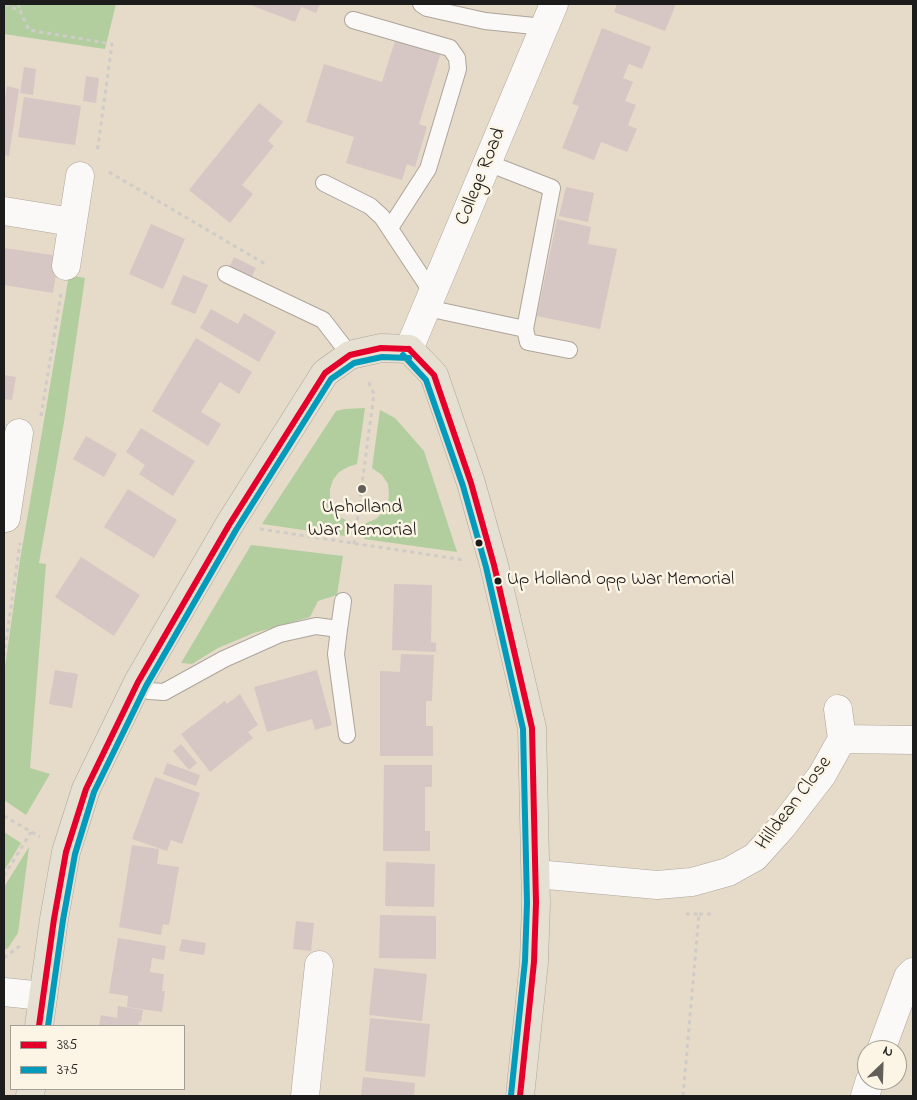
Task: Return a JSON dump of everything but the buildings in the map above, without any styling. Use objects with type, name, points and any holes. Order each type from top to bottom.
[{"type":"main road","points":[[39,1025],[66,852],[86,789],[138,682],[229,525],[325,373],[350,355],[381,348],[409,349],[434,375],[471,482],[494,565],[532,728],[536,874],[534,962],[520,1096]]},
{"type":"street","name":"College Road","points":[[409,349],[549,15]]},
{"type":"street","points":[[66,266],[72,222],[93,167]]},
{"type":"street","points":[[4,211],[72,222]]},
{"type":"street","points":[[6,518],[8,475],[30,426]]},
{"type":"street","name":"Hilldean Close","points":[[536,874],[657,885],[692,882],[728,872],[755,857],[782,827],[822,775],[842,740],[838,709]]},
{"type":"street","points":[[842,740],[913,740]]},
{"type":"street","points":[[304,1096],[319,965]]},
{"type":"street","points":[[885,1040],[908,977],[913,972]]},
{"type":"street","points":[[4,992],[43,996]]},
{"type":"lane","points":[[421,4],[427,8],[485,21],[549,15]]},
{"type":"lane","points":[[353,20],[450,48],[457,58],[458,69],[428,169],[390,228]]},
{"type":"lane","points":[[488,163],[552,188],[525,329],[528,342],[569,350]]},
{"type":"lane","points":[[324,183],[370,206],[382,217],[430,301],[525,329]]},
{"type":"lane","points":[[226,274],[323,320],[350,355]]},
{"type":"lane","points":[[343,601],[336,654],[347,735]]},
{"type":"lane","points":[[138,682],[149,691],[164,692],[224,659],[280,634],[316,626],[339,629]]},
{"type":"path","points":[[5,4],[20,11]]},
{"type":"path","points":[[18,4],[29,30],[112,44],[93,167],[269,267]]},
{"type":"path","points":[[30,426],[66,266]]},
{"type":"path","points":[[354,544],[374,394]]},
{"type":"path","points":[[229,525],[494,565]]},
{"type":"path","points":[[4,656],[20,541]]},
{"type":"path","points":[[4,816],[66,852]]},
{"type":"path","points":[[4,876],[31,832]]},
{"type":"path","points":[[681,913],[715,914]]},
{"type":"path","points":[[683,1096],[699,914]]},
{"type":"green space","points":[[4,4],[116,4],[105,49],[4,34]]},
{"type":"green space","points":[[69,275],[85,278],[64,422],[39,563],[46,564],[30,768],[50,774],[26,815],[4,800],[4,674],[20,560]]},
{"type":"green space","points":[[365,408],[357,464],[339,472],[333,480],[330,489],[330,499],[333,508],[339,516],[347,521],[345,536],[262,524],[336,411]]},
{"type":"green space","points":[[380,410],[395,418],[424,451],[457,552],[364,539],[366,523],[376,519],[388,504],[388,484],[382,475],[372,468]]},
{"type":"green space","points":[[251,545],[343,556],[337,595],[318,601],[310,617],[254,633],[218,648],[192,664],[181,663]]},
{"type":"green space","points":[[4,832],[21,843],[4,871]]},
{"type":"green space","points":[[29,847],[18,933],[8,948],[4,950],[4,887]]},
{"type":"transit line","name":"385","points":[[39,1025],[54,919],[66,852],[86,789],[138,682],[229,525],[325,373],[350,355],[381,348],[409,349]]},
{"type":"transit line","name":"385","points":[[409,349],[434,375],[471,483],[494,565],[532,728],[536,903],[534,962],[520,1096]]},
{"type":"transit line","name":"375","points":[[403,355],[426,380],[463,486],[486,567],[523,729],[527,903],[525,961],[511,1095]]},
{"type":"transit line","name":"375","points":[[48,1025],[63,920],[75,854],[94,792],[146,686],[236,530],[331,379],[354,363],[382,357],[409,358]]},
{"type":"place","name":"Upholland War Memorial","points":[[362,489]]},
{"type":"place","name":"Up Holland opp War Memorial","points":[[498,581]]}]
